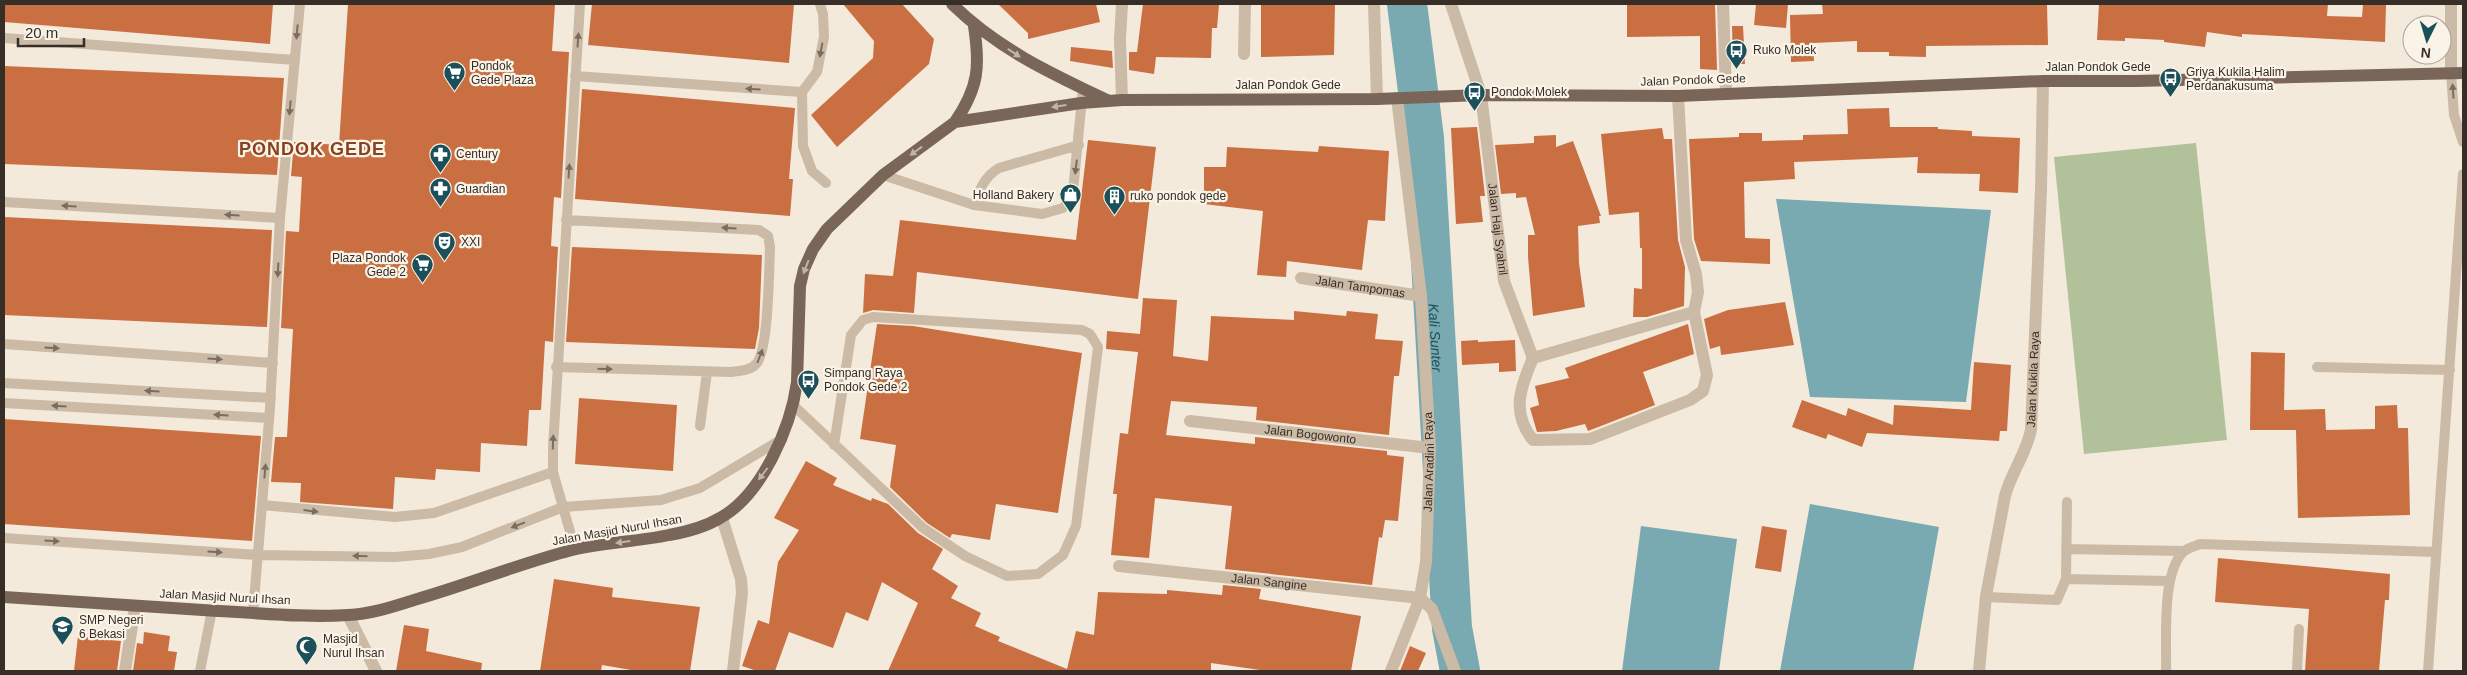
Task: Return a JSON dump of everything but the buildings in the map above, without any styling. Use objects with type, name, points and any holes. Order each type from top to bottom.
[{"type":"main road","name":"Jalan Pondok Gede","points":[[952,4],[974,26],[1041,69],[1107,100],[1377,99],[1481,95],[1678,96],[2043,81],[2136,81],[2457,73]]},
{"type":"main road","points":[[955,122],[969,102],[977,77],[979,57],[974,26]]},
{"type":"main road","name":"Jalan Masjid Nurul Ihsan","points":[[4,597],[253,613],[348,616],[377,611],[429,596],[531,561],[575,549],[669,535],[694,529],[722,518],[745,497],[768,468],[782,439],[793,405],[797,382],[800,286],[804,269],[827,229],[883,175],[955,122],[1107,100]]},
{"type":"street","points":[[1122,4],[1120,39],[1122,100]]},
{"type":"street","points":[[1244,54],[1245,4]]},
{"type":"street","points":[[1374,4],[1377,99]]},
{"type":"street","name":"Jalan Haji Syahril","points":[[1451,4],[1481,95],[1504,281],[1533,358]]},
{"type":"street","points":[[1723,4],[1726,94]]},
{"type":"street","points":[[2451,4],[2457,73]]},
{"type":"street","name":"Jalan Kukila Raya","points":[[1979,671],[1986,597],[2005,496],[2009,481],[2028,444],[2031,430],[2041,189],[2043,81]]},
{"type":"street","points":[[1678,96],[1686,240],[1696,274],[1698,292],[1694,312],[1707,375],[1703,391],[1690,400],[1590,439],[1534,440],[1523,427],[1519,398],[1524,378],[1533,358],[1694,312]]},
{"type":"street","name":"Jalan Aradini Raya","points":[[1391,671],[1420,598],[1426,562],[1430,448],[1421,296],[1397,98]]},
{"type":"street","name":"Jalan Tampomas","points":[[1301,278],[1421,296]]},
{"type":"street","name":"Jalan Bogowonto","points":[[1190,421],[1430,448]]},
{"type":"street","points":[[722,518],[741,579],[742,593],[733,671]]},
{"type":"street","name":"Jalan Sangine","points":[[1119,566],[1420,598]]},
{"type":"street","points":[[1420,598],[1432,609],[1454,671]]},
{"type":"street","points":[[125,671],[135,606]]},
{"type":"street","points":[[348,616],[376,671]]},
{"type":"lane","points":[[253,613],[270,418],[280,218],[300,4]]},
{"type":"lane","points":[[575,549],[554,472],[556,367],[580,4]]},
{"type":"lane","points":[[820,4],[823,14],[824,36],[816,72],[802,92],[805,157],[812,171],[826,183]]},
{"type":"lane","points":[[4,38],[295,60]]},
{"type":"lane","points":[[2457,73],[2454,115],[2463,142]]},
{"type":"lane","points":[[575,76],[802,92]]},
{"type":"lane","points":[[883,175],[974,205],[1042,214],[1063,208],[1073,191],[1079,145],[1083,88]]},
{"type":"lane","points":[[974,205],[982,183],[995,171],[1079,145]]},
{"type":"lane","points":[[2428,671],[2461,235],[2463,174]]},
{"type":"lane","points":[[4,202],[280,218]]},
{"type":"lane","points":[[556,367],[731,372],[748,370],[756,364],[764,344],[770,247],[768,236],[759,230],[566,220]]},
{"type":"lane","points":[[793,405],[834,445],[923,528],[965,556],[1007,576],[1038,574],[1063,555],[1076,526],[1098,347],[1090,334],[1082,330],[872,317],[863,320],[851,335],[834,445]]},
{"type":"lane","points":[[4,344],[273,363]]},
{"type":"lane","points":[[2316,366],[2450,370]]},
{"type":"lane","points":[[700,426],[707,372]]},
{"type":"lane","points":[[4,383],[271,398]]},
{"type":"lane","points":[[4,403],[270,418]]},
{"type":"lane","points":[[4,538],[258,555],[395,557],[429,554],[462,546],[563,507],[661,500],[677,496],[700,488],[782,439]]},
{"type":"lane","points":[[262,505],[395,517],[434,513],[554,472]]},
{"type":"lane","points":[[1986,597],[2058,600],[2066,579],[2067,502]]},
{"type":"lane","points":[[2066,549],[2184,551],[2200,544],[2436,552]]},
{"type":"lane","points":[[2166,671],[2169,581],[2175,562],[2184,551]]},
{"type":"lane","points":[[2066,579],[2169,581]]},
{"type":"lane","points":[[200,671],[212,610]]},
{"type":"lane","points":[[2297,671],[2299,630]]},
{"type":"green space","points":[[2196,143],[2227,440],[2084,454],[2054,157]]},
{"type":"water","points":[[1776,199],[1991,210],[1966,402],[1810,397]]},
{"type":"water","points":[[1810,504],[1939,527],[1913,671],[1780,671]]},
{"type":"water","points":[[1641,526],[1737,539],[1719,671],[1622,671]]},
{"type":"waterway","name":"Kali Sunter","points":[[1407,4],[1424,138],[1452,628],[1460,671]]},
{"type":"place","name":"Ruko Molek","points":[[1737,69]]},
{"type":"place","name":"Pondok Gede Plaza","points":[[455,92]]},
{"type":"place","name":"Griya Kukila Halim Perdanakusuma","points":[[2170,98]]},
{"type":"place","name":"Pondok Molek","points":[[1475,111]]},
{"type":"place","name":"Century","points":[[440,173]]},
{"type":"place","name":"Guardian","points":[[440,208]]},
{"type":"place","name":"Holland Bakery","points":[[1070,214]]},
{"type":"place","name":"ruko pondok gede","points":[[1114,215]]},
{"type":"place","name":"XXI","points":[[445,261]]},
{"type":"place","name":"Plaza Pondok Gede 2","points":[[422,284]]},
{"type":"place","name":"Simpang Raya Pondok Gede 2","points":[[808,399]]},
{"type":"place","name":"SMP Negeri 6 Bekasi","points":[[63,646]]},
{"type":"place","name":"Masjid Nurul Ihsan","points":[[307,665]]},
{"type":"district","name":"PONDOK GEDE","points":[[312,149]]}]
